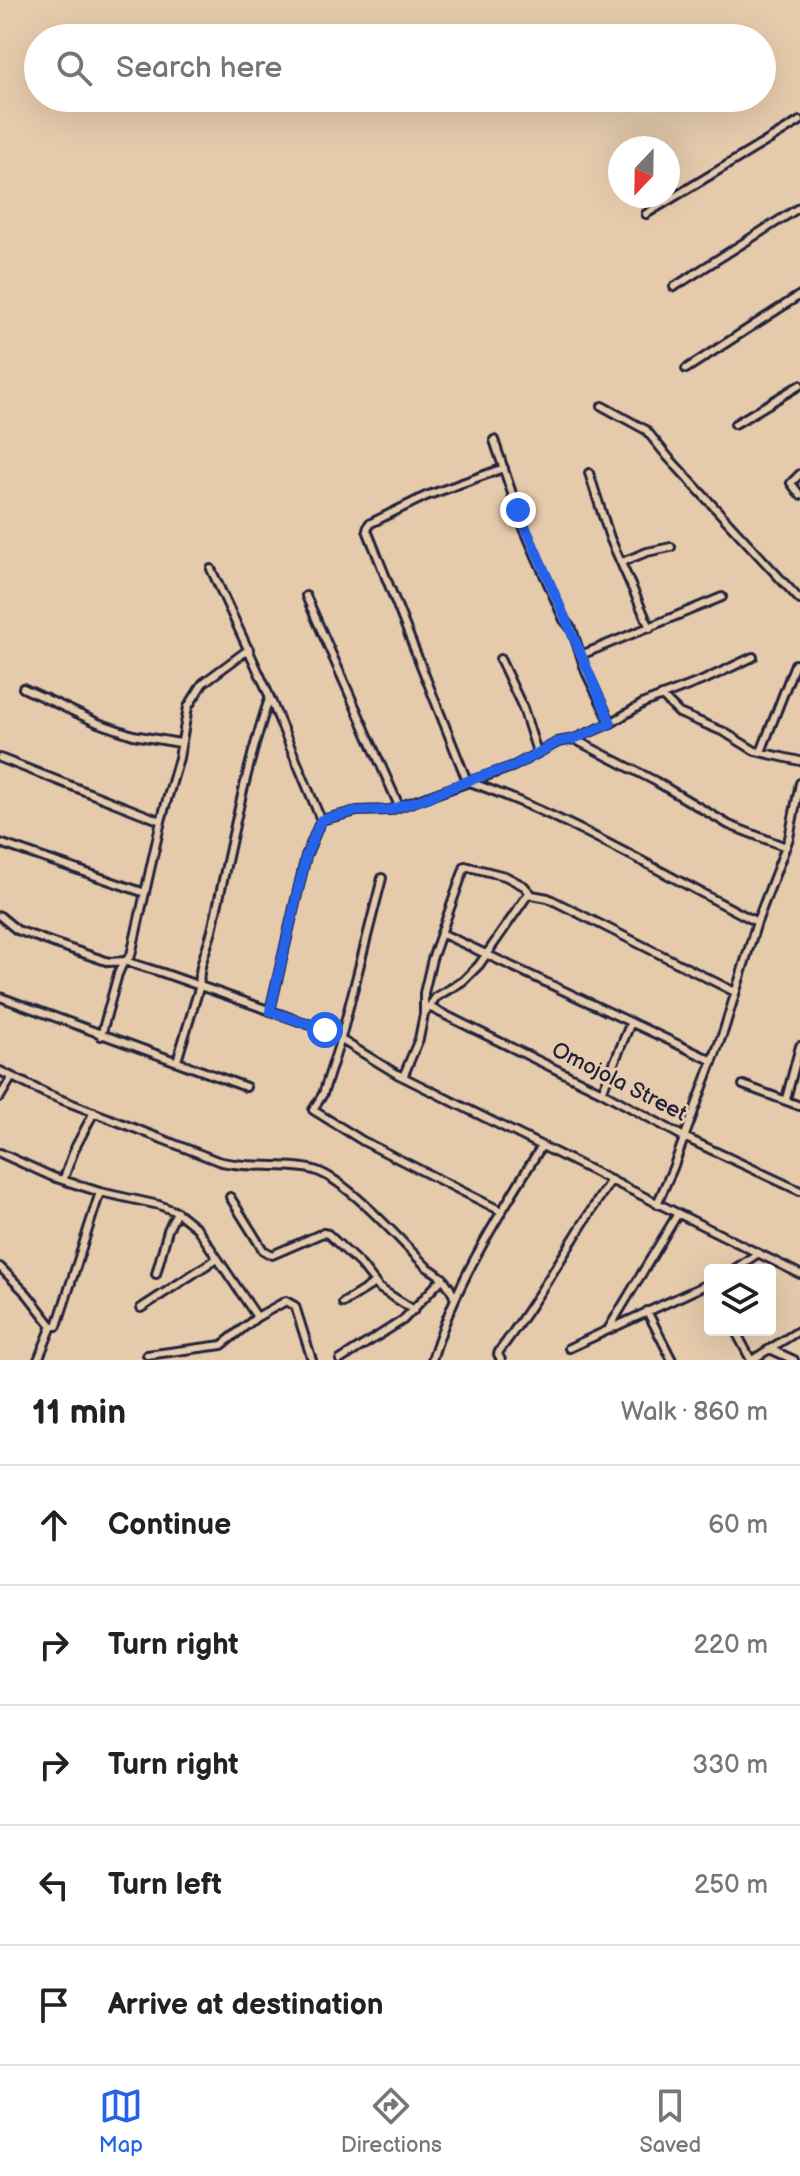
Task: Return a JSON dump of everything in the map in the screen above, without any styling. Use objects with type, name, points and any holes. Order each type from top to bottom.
[{"type":"street","points":[[646,214],[800,121]]},
{"type":"street","points":[[674,287],[800,208]]},
{"type":"street","points":[[686,369],[800,295]]},
{"type":"street","points":[[735,424],[800,385]]},
{"type":"street","points":[[602,406],[646,430],[800,600]]},
{"type":"street","points":[[494,440],[523,526],[611,723]]},
{"type":"street","points":[[504,468],[426,496],[369,524],[367,530],[467,781],[587,832],[757,922]]},
{"type":"street","points":[[589,473],[610,538],[650,628]]},
{"type":"street","points":[[800,474],[791,483],[800,495]]},
{"type":"street","points":[[622,562],[671,547]]},
{"type":"street","points":[[211,569],[249,649],[321,820],[306,856],[270,1011]]},
{"type":"street","points":[[306,596],[399,806]]},
{"type":"street","points":[[581,655],[722,597]]},
{"type":"street","points":[[101,1036],[116,980],[131,955],[161,821],[179,758],[188,707],[194,694],[213,674],[249,649]]},
{"type":"street","points":[[321,820],[357,811],[381,811],[399,806],[514,766],[558,742],[574,739],[611,723],[635,707],[753,657]]},
{"type":"street","points":[[500,659],[523,708],[537,752]]},
{"type":"street","points":[[761,752],[795,664]]},
{"type":"street","points":[[23,688],[98,723],[133,735],[180,743]]},
{"type":"street","points":[[662,696],[679,713],[761,752],[800,761]]},
{"type":"street","points":[[177,1061],[200,985],[237,814],[269,699]]},
{"type":"street","points":[[574,739],[655,781],[729,825],[786,847]]},
{"type":"street","points":[[0,758],[161,821]]},
{"type":"street","points":[[657,1204],[684,1137],[757,922],[796,828],[800,783]]},
{"type":"street","points":[[0,843],[145,893]]},
{"type":"street","points":[[427,1010],[424,993],[465,866],[505,876],[524,886],[529,893],[548,898],[735,992]]},
{"type":"street","points":[[382,878],[341,1038],[326,1087],[314,1105],[314,1112],[363,1141],[501,1211]]},
{"type":"street","points":[[403,1077],[427,1010],[436,997],[463,981],[512,921],[529,893]]},
{"type":"street","points":[[0,916],[17,930],[56,944],[109,962],[125,961],[200,985],[303,1021],[341,1038],[403,1077],[800,1274]]},
{"type":"street","points":[[441,933],[711,1060]]},
{"type":"street","points":[[0,997],[246,1087]]},
{"type":"street","name":"Omojola Street","points":[[427,1010],[602,1092],[684,1137],[800,1191]]},
{"type":"street","points":[[602,1092],[631,1022]]},
{"type":"street","points":[[786,1099],[800,1046]]},
{"type":"street","points":[[0,1071],[218,1161],[245,1166],[307,1168],[330,1176],[427,1267],[446,1280],[455,1299]]},
{"type":"street","points":[[0,1097],[12,1077]]},
{"type":"street","points":[[743,1085],[800,1106]]},
{"type":"street","points":[[64,1178],[75,1148],[94,1112]]},
{"type":"street","points":[[432,1360],[466,1277],[501,1211],[541,1147]]},
{"type":"street","points":[[0,1153],[23,1165],[100,1192],[177,1212],[197,1228],[257,1317]]},
{"type":"street","points":[[501,1360],[500,1350],[533,1305],[611,1180]]},
{"type":"street","points":[[52,1326],[57,1326],[100,1192]]},
{"type":"street","points":[[230,1197],[263,1250],[272,1255],[325,1233],[361,1265],[384,1291],[414,1310]]},
{"type":"street","points":[[156,1274],[168,1230],[177,1212]]},
{"type":"street","points":[[608,1330],[677,1215]]},
{"type":"street","points":[[742,1264],[757,1254]]},
{"type":"street","points":[[141,1308],[216,1259]]},
{"type":"street","points":[[0,1267],[27,1294],[52,1326]]},
{"type":"street","points":[[340,1360],[414,1310],[446,1280],[466,1277]]},
{"type":"street","points":[[343,1303],[375,1283]]},
{"type":"street","points":[[569,1348],[704,1286]]},
{"type":"street","points":[[147,1355],[222,1345],[257,1317],[282,1302],[291,1302],[312,1360]]},
{"type":"street","points":[[647,1311],[672,1360]]},
{"type":"street","points":[[38,1360],[52,1326]]},
{"type":"street","points":[[738,1336],[752,1360],[800,1330]]},
{"type":"street","points":[[770,1349],[794,1360]]},
{"type":"route","points":[[325,1030],[270,1011],[306,856],[321,820],[357,811],[390,810],[423,799],[514,766],[558,742],[574,739],[611,723],[586,672],[572,629],[564,620],[518,510]]}]
